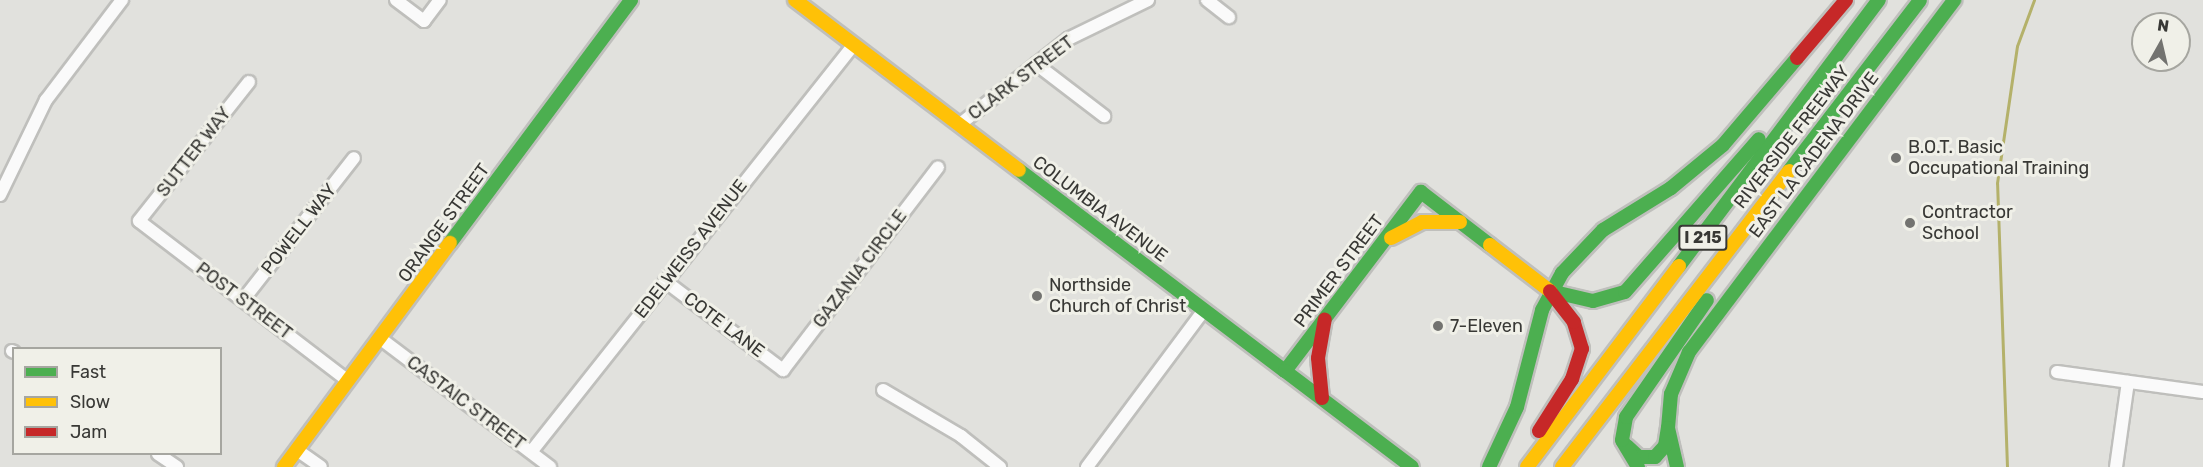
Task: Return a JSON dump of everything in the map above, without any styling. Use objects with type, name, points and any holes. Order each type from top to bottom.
[{"type":"main road","name":"ORANGE STREET","points":[[284,467],[632,0]]},
{"type":"main road","name":"COLUMBIA AVENUE","points":[[795,0],[852,47],[1412,467]]},
{"type":"main road","points":[[1489,467],[1515,416],[1534,333],[1550,291],[1583,247],[1723,146],[1846,0]]},
{"type":"main road","name":"RIVERSIDE FREEWAY","points":[[1562,467],[1920,0]]},
{"type":"main road","name":"EAST LA CADENA DRIVE","points":[[1677,467],[1668,428],[1671,394],[1689,352],[1953,0]]},
{"type":"main road","points":[[1550,291],[1593,301],[1625,292],[1768,129],[1854,16],[1877,3]]},
{"type":"main road","name":"RIVERSIDE FREEWAY","points":[[1527,467],[1877,3]]},
{"type":"main road","name":"PRIMER STREET","points":[[1285,371],[1420,192],[1460,222]]},
{"type":"main road","points":[[1382,244],[1422,222],[1460,222],[1550,291],[1574,322],[1582,349],[1572,379],[1512,467]]},
{"type":"main road","points":[[1638,467],[1622,440],[1626,417],[1716,286],[1741,232]]},
{"type":"main road","points":[[1322,398],[1318,358],[1325,320]]},
{"type":"main road","points":[[1622,440],[1630,451],[1647,459],[1662,452],[1668,428]]},
{"type":"street","points":[[0,195],[46,100],[122,0]]},
{"type":"street","points":[[396,0],[424,21],[440,0]]},
{"type":"street","name":"CLARK STREET","points":[[958,125],[1068,39],[1148,0]]},
{"type":"street","points":[[1207,0],[1229,17]]},
{"type":"street","name":"EDELWEISS AVENUE","points":[[531,452],[852,47]]},
{"type":"street","points":[[1036,64],[1104,116]]},
{"type":"street","name":"SUTTER WAY","points":[[139,222],[249,82]]},
{"type":"street","name":"POWELL WAY","points":[[243,300],[354,158]]},
{"type":"street","name":"GAZANIA CIRCLE","points":[[783,370],[938,167]]},
{"type":"street","name":"POST STREET","points":[[139,222],[348,381]]},
{"type":"street","name":"COTE LANE","points":[[665,281],[783,370]]},
{"type":"street","points":[[1087,467],[1204,310]]},
{"type":"street","name":"CASTAIC STREET","points":[[381,339],[550,467]]},
{"type":"street","points":[[2057,372],[2203,392]]},
{"type":"street","points":[[2116,467],[2128,382]]},
{"type":"street","points":[[883,390],[1000,467]]},
{"type":"street","points":[[297,450],[321,467]]},
{"type":"street","points":[[161,455],[177,467]]},
{"type":"waterway","points":[[2007,467],[1997,183],[2017,46],[2034,0]]},
{"type":"traffic: fast","points":[[450,243],[631,0]]},
{"type":"traffic: fast","points":[[1679,266],[1879,0]]},
{"type":"traffic: fast","points":[[1789,171],[1920,0]]},
{"type":"traffic: fast","points":[[1668,428],[1671,394],[1689,352],[1954,0]]},
{"type":"traffic: fast","points":[[1489,467],[1517,407],[1542,310],[1562,273],[1603,230],[1671,188],[1723,145],[1797,58]]},
{"type":"traffic: fast","points":[[1550,291],[1593,301],[1625,292],[1759,139]]},
{"type":"traffic: fast","points":[[1019,170],[1285,371],[1421,192],[1490,245]]},
{"type":"traffic: fast","points":[[1638,467],[1622,440],[1626,417],[1707,300]]},
{"type":"traffic: fast","points":[[1285,371],[1412,467]]},
{"type":"traffic: fast","points":[[1668,428],[1677,467]]},
{"type":"traffic: fast","points":[[1627,446],[1639,457],[1655,457],[1665,446],[1668,428]]},
{"type":"traffic: slow","points":[[795,0],[1019,170]]},
{"type":"traffic: slow","points":[[1562,467],[1789,171]]},
{"type":"traffic: slow","points":[[1391,238],[1422,222],[1460,222]]},
{"type":"traffic: slow","points":[[284,467],[450,243]]},
{"type":"traffic: slow","points":[[1490,245],[1550,291]]},
{"type":"traffic: slow","points":[[1527,467],[1679,266]]},
{"type":"traffic: jam","points":[[1797,58],[1846,0]]},
{"type":"traffic: jam","points":[[1539,431],[1572,379],[1582,349],[1574,322],[1550,291]]},
{"type":"traffic: jam","points":[[1322,398],[1318,358],[1325,320]]},
{"type":"place","name":"B.O.T. Basic Occupational Training","points":[[1896,158]]},
{"type":"place","name":"Contractor School","points":[[1910,223]]},
{"type":"place","name":"Northside Church of Christ","points":[[1037,296]]},
{"type":"place","name":"7-Eleven","points":[[1438,326]]}]
